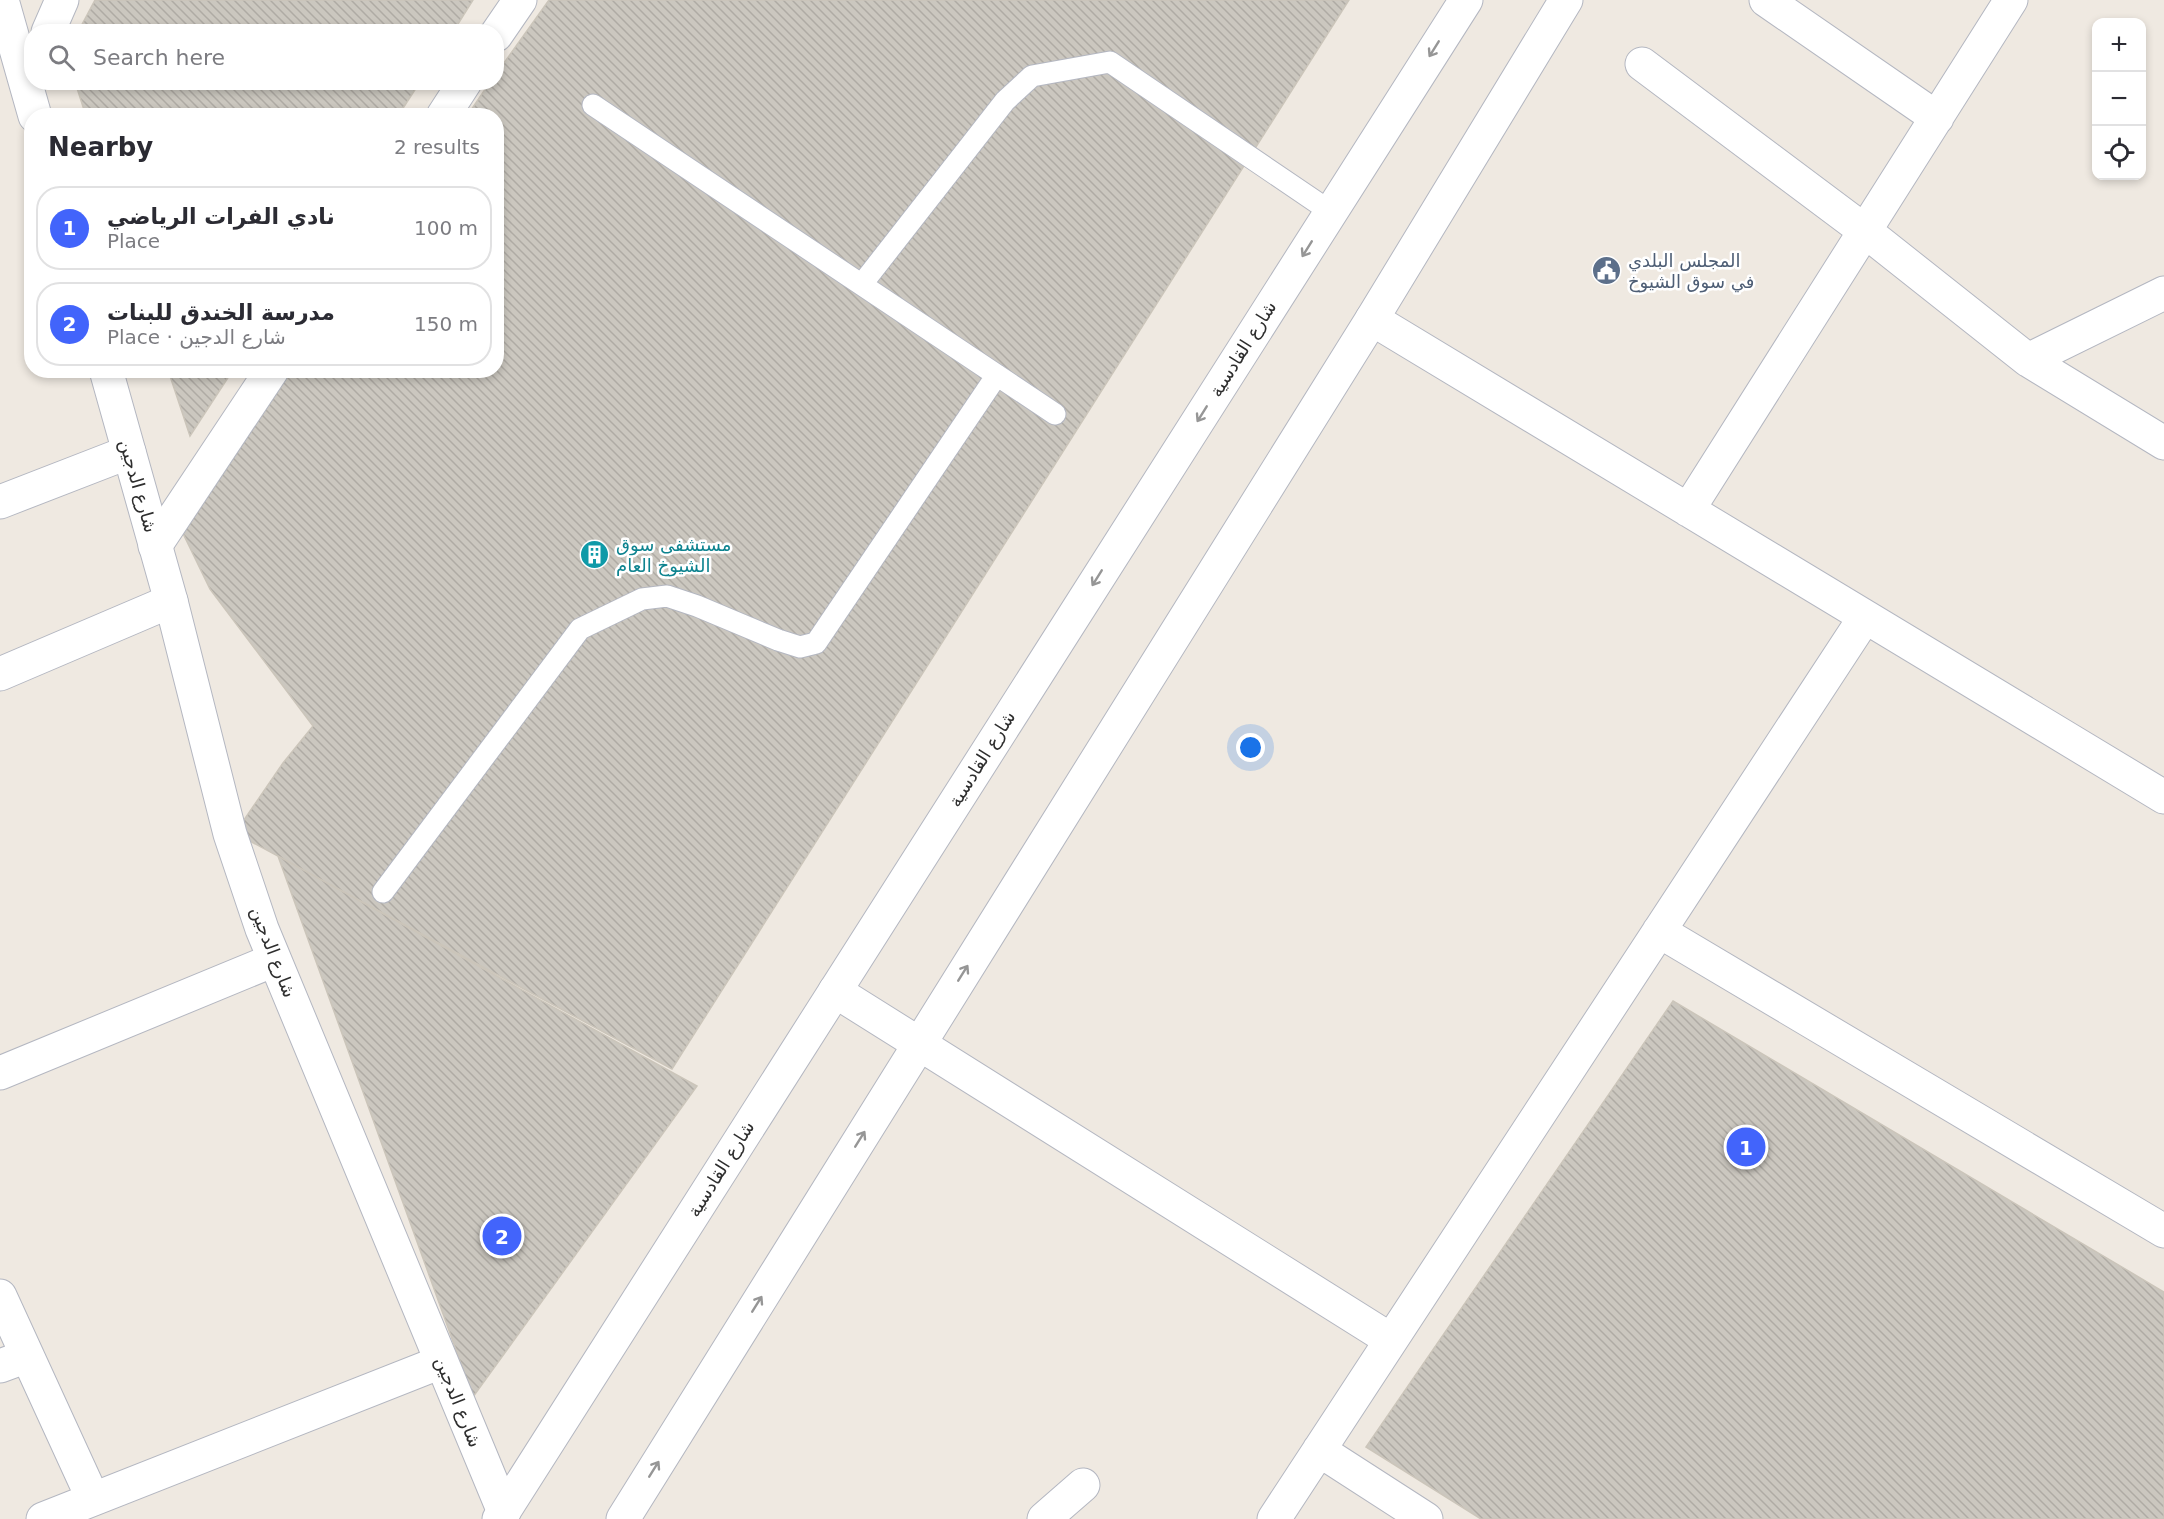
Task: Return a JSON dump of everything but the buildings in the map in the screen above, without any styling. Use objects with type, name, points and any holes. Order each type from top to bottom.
[{"type":"street","points":[[2,0],[24,62]]},
{"type":"street","points":[[52,24],[62,0]]},
{"type":"street","points":[[504,24],[520,0]]},
{"type":"street","name":"شارع القادسية","points":[[502,1516],[1466,0]]},
{"type":"street","points":[[623,1519],[1372,319],[1566,0]]},
{"type":"street","points":[[1766,0],[1937,118]]},
{"type":"street","points":[[1688,510],[2011,0]]},
{"type":"street","points":[[1642,64],[1865,231],[2028,360],[2164,443]]},
{"type":"street","points":[[31,90],[34,108]]},
{"type":"street","points":[[448,108],[460,90]]},
{"type":"street","points":[[2028,360],[2164,293]]},
{"type":"street","points":[[1372,319],[2164,797]]},
{"type":"street","name":"شارع الدجين","points":[[108,378],[171,601],[230,834],[262,929],[441,1362],[502,1516]]},
{"type":"street","points":[[155,546],[267,378]]},
{"type":"street","points":[[0,502],[129,452]]},
{"type":"street","points":[[0,674],[171,601]]},
{"type":"street","points":[[1274,1519],[1865,617]]},
{"type":"street","points":[[1659,931],[2164,1230]]},
{"type":"street","points":[[0,1072],[274,960]]},
{"type":"street","points":[[835,991],[1391,1340]]},
{"type":"street","points":[[0,1296],[14,1361],[93,1499]]},
{"type":"street","points":[[43,1519],[441,1362]]},
{"type":"street","points":[[1319,1450],[1426,1519]]},
{"type":"street","points":[[1044,1519],[1083,1485]]},
{"type":"lane","points":[[862,284],[1005,101],[1032,76],[1110,62],[1331,212]]},
{"type":"lane","points":[[593,105],[1055,414]]},
{"type":"lane","points":[[383,892],[580,629],[642,599],[667,596],[800,647],[816,643],[997,375]]},
{"type":"place","name":"المجلس البلدي في سوق الشيوخ","points":[[1607,271]]},
{"type":"place","name":"مستشفى سوق الشيوخ العام","points":[[595,555]]},
{"type":"place","name":"نادي الفرات الرياضي","points":[[1746,1147]]},
{"type":"place","name":"مدرسة الخندق للبنات","points":[[502,1236]]}]
